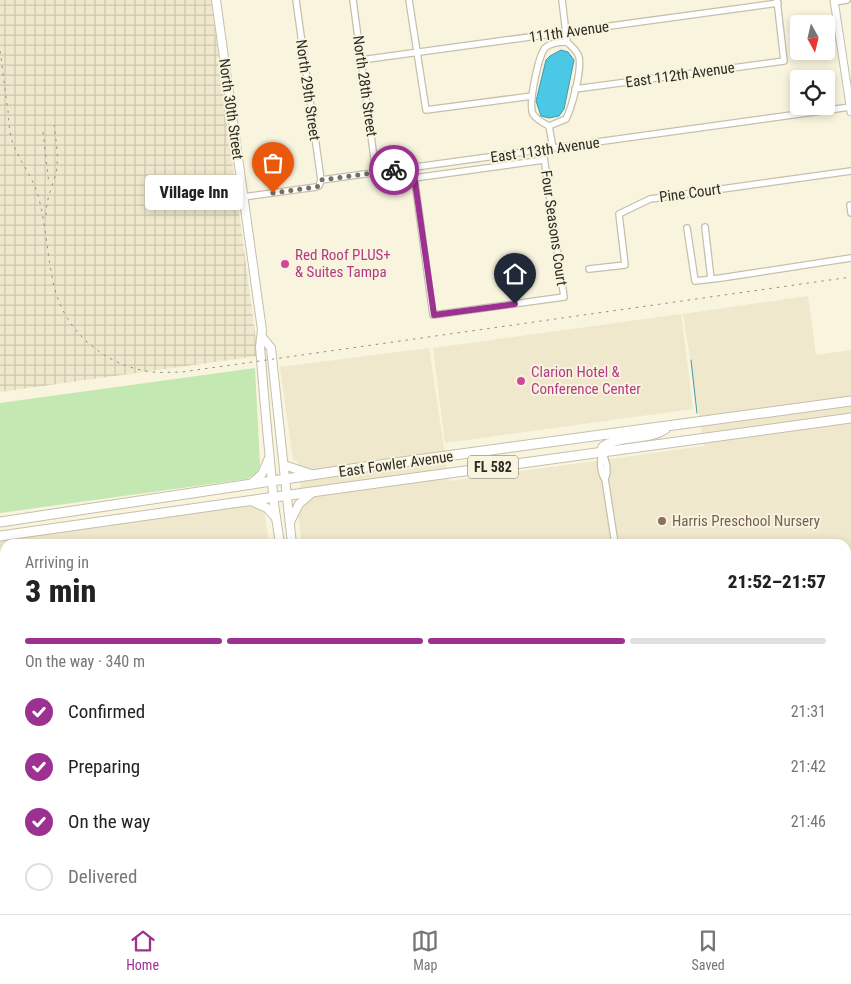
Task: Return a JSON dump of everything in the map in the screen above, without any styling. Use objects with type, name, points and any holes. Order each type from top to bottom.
[{"type":"main road","name":"North 30th Street","points":[[216,0],[262,337],[260,347],[269,456],[279,539]]},
{"type":"main road","name":"North 30th Street","points":[[262,337],[270,348],[292,539]]},
{"type":"main road","name":"East Fowler Avenue","points":[[0,522],[313,475],[851,401]]},
{"type":"main road","name":"East Fowler Avenue","points":[[0,536],[248,500],[851,418]]},
{"type":"main road","points":[[602,452],[606,444],[650,436],[670,426]]},
{"type":"main road","points":[[251,484],[264,471],[269,456]]},
{"type":"main road","points":[[284,465],[313,475]]},
{"type":"main road","points":[[290,524],[299,504],[313,492]]},
{"type":"main road","points":[[248,500],[267,508],[277,520]]},
{"type":"street","name":"North 29th Street","points":[[296,0],[321,180]]},
{"type":"street","name":"North 28th Street","points":[[353,0],[376,173]]},
{"type":"street","points":[[409,0],[426,110],[532,96]]},
{"type":"street","points":[[562,0],[567,42]]},
{"type":"street","points":[[847,0],[834,1],[851,112]]},
{"type":"street","name":"111th Avenue","points":[[361,60],[778,2]]},
{"type":"street","name":"East 112th Avenue","points":[[575,89],[784,61],[778,2]]},
{"type":"street","points":[[549,126],[566,119],[575,89],[579,59],[576,50],[567,42],[558,42],[545,48],[532,96],[532,113],[549,126],[553,148]]},
{"type":"street","name":"East 113th Avenue","points":[[243,197],[316,187],[319,186],[321,180],[850,108]]},
{"type":"street","name":"Four Seasons Court","points":[[413,168],[434,315],[452,313],[564,297],[543,150]]},
{"type":"street","points":[[414,178],[544,160]]},
{"type":"street","name":"Pine Court","points":[[589,269],[625,265],[619,214],[650,199],[851,171]]},
{"type":"street","points":[[850,205],[851,213]]},
{"type":"street","points":[[687,228],[695,281],[851,258]]},
{"type":"street","points":[[705,228],[711,279]]},
{"type":"street","points":[[602,452],[605,458],[607,476],[605,478],[614,539]]},
{"type":"shaded area","points":[[0,0],[211,0],[258,356],[0,392]]},
{"type":"shaded area","points":[[808,296],[816,355],[851,350],[851,539],[301,539],[298,512],[302,506],[298,461],[293,460],[280,367],[429,348],[449,481],[704,446],[683,314]]},
{"type":"shaded area","points":[[681,314],[693,409],[445,443],[433,348]]},
{"type":"shaded area","points":[[263,501],[268,539],[0,539],[0,537]]},
{"type":"green space","points":[[255,368],[260,465],[256,474],[247,479],[0,513],[0,403]]},
{"type":"water","points":[[561,50],[568,52],[574,60],[564,109],[559,116],[549,118],[541,116],[536,101],[546,60]]},
{"type":"waterway","points":[[691,360],[697,413]]},
{"type":"railway","points":[[0,51],[11,137],[37,191],[51,271],[58,299],[76,330],[88,343],[118,362],[134,368],[152,372],[182,372],[851,277]]},
{"type":"railway","points":[[46,215],[48,199],[57,167],[54,125]]},
{"type":"railway","points":[[43,132],[49,184]]},
{"type":"way so far","points":[[273,193],[316,187],[319,186],[321,180],[394,170]]},
{"type":"place","name":"Village Inn","points":[[273,193]]},
{"type":"place","name":"Red Roof PLUS+ & Suites Tampa","points":[[285,264]]},
{"type":"place","name":"Clarion Hotel & Conference Center","points":[[521,381]]},
{"type":"place","name":"Harris Preschool Nursery","points":[[662,521]]},
{"type":"route","points":[[394,170],[413,168],[434,315],[515,304]]}]
